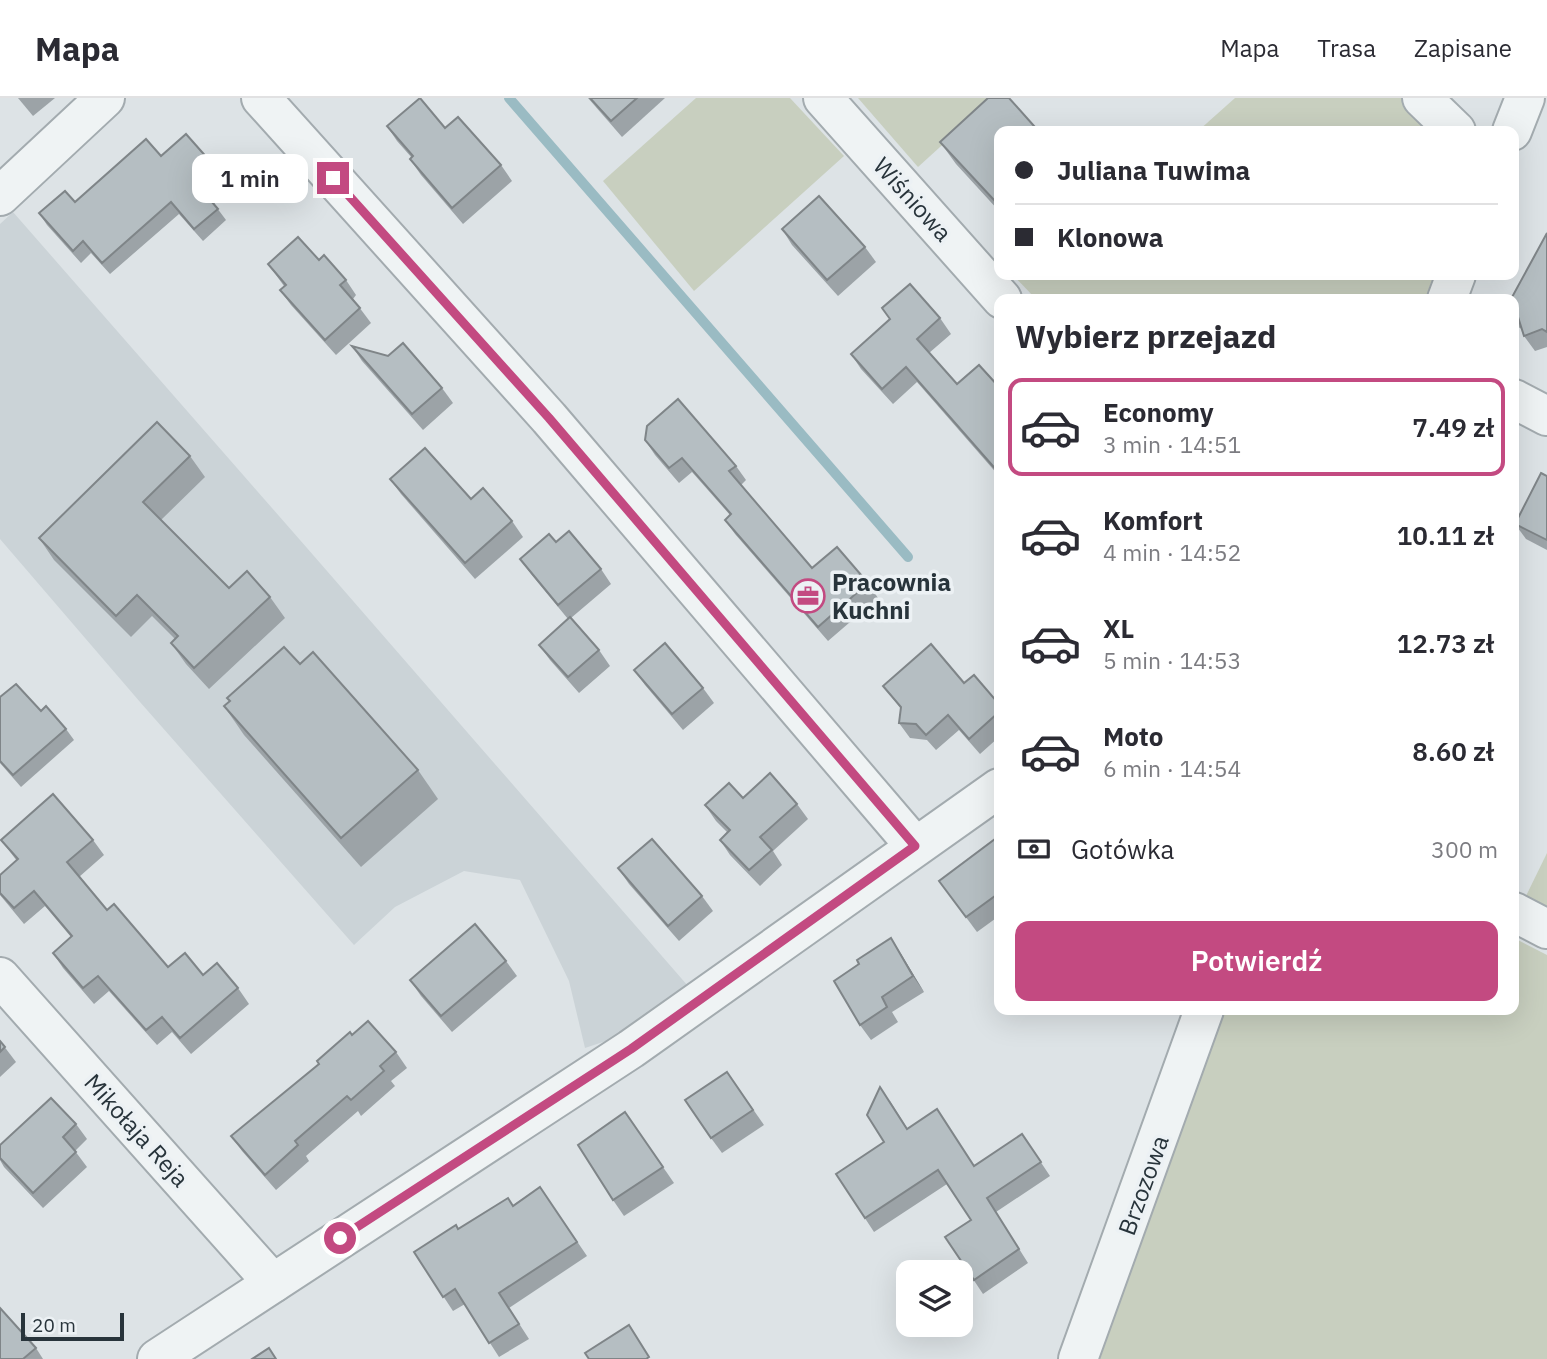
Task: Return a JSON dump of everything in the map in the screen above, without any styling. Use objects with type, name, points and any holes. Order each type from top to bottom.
[{"type":"street","points":[[0,196],[105,98]]},
{"type":"street","points":[[261,98],[549,418],[915,846]]},
{"type":"street","name":"Wiśniowa","points":[[823,98],[998,294]]},
{"type":"street","points":[[1422,98],[1451,126]]},
{"type":"street","points":[[1514,126],[1525,98]]},
{"type":"street","points":[[1519,402],[1547,416]]},
{"type":"street","points":[[157,1359],[631,1049],[994,791]]},
{"type":"street","points":[[1519,915],[1547,929]]},
{"type":"street","name":"Mikołaja Reja","points":[[0,978],[273,1283]]},
{"type":"street","name":"Brzozowa","points":[[1078,1359],[1203,1015]]},
{"type":"shaded area","points":[[13,212],[688,986],[612,1039],[585,1048],[569,981],[520,880],[464,871],[395,907],[354,945],[140,702],[0,539],[0,224]]},
{"type":"green space","points":[[696,98],[790,98],[844,156],[694,291],[603,181]]},
{"type":"green space","points":[[858,98],[994,98],[918,167]]},
{"type":"green space","points":[[1235,98],[1407,98],[1433,126],[1204,126]]},
{"type":"green space","points":[[1018,280],[1432,280],[1427,294],[1031,294]]},
{"type":"green space","points":[[1547,853],[1547,909],[1525,898]]},
{"type":"green space","points":[[1519,941],[1547,955],[1547,1359],[1100,1359],[1218,1015],[1519,1015]]},
{"type":"building","points":[[420,98],[445,128],[458,117],[501,165],[452,208],[410,159],[413,156],[387,126]]},
{"type":"building","points":[[590,98],[637,98],[611,121]]},
{"type":"building","points":[[988,98],[1009,98],[1034,126],[994,126],[994,200],[940,142]]},
{"type":"building","points":[[186,134],[224,177],[205,194],[218,209],[194,229],[171,202],[102,263],[83,241],[73,251],[39,213],[65,191],[75,202],[146,139],[161,156]]},
{"type":"building","points":[[819,196],[865,247],[827,280],[782,229]]},
{"type":"building","points":[[1547,233],[1547,332],[1542,329],[1524,336],[1519,320],[1519,294],[1514,294]]},
{"type":"building","points":[[298,237],[319,260],[324,255],[346,280],[340,285],[360,308],[325,340],[280,290],[286,285],[268,264]]},
{"type":"building","points":[[910,284],[940,318],[917,339],[957,384],[979,365],[994,382],[994,467],[906,367],[882,389],[851,354],[890,319],[882,308]]},
{"type":"building","points":[[403,343],[442,388],[412,414],[352,346],[388,356]]},
{"type":"building","points":[[678,399],[736,466],[729,471],[812,568],[837,547],[868,583],[818,627],[725,520],[731,514],[682,458],[669,468],[645,440],[647,426]]},
{"type":"building","points":[[157,422],[190,456],[143,502],[229,588],[247,571],[270,597],[194,668],[171,643],[178,636],[137,595],[116,616],[39,538]]},
{"type":"building","points":[[425,448],[471,499],[483,488],[512,521],[465,563],[390,479]]},
{"type":"building","points":[[1541,473],[1547,476],[1547,540],[1519,526],[1519,516]]},
{"type":"building","points":[[569,531],[601,569],[558,605],[520,559],[549,534],[556,542]]},
{"type":"building","points":[[570,617],[599,650],[568,677],[539,645]]},
{"type":"building","points":[[665,643],[703,688],[672,714],[634,670]]},
{"type":"building","points":[[931,644],[964,683],[974,675],[994,698],[994,716],[969,739],[948,715],[926,735],[916,724],[899,723],[901,707],[883,686]]},
{"type":"building","points":[[284,647],[300,664],[313,652],[418,770],[341,838],[224,706],[230,701],[227,698]]},
{"type":"building","points":[[16,684],[41,711],[46,706],[66,729],[13,775],[0,761],[0,697]]},
{"type":"building","points":[[770,773],[797,804],[760,837],[772,850],[749,870],[720,840],[730,830],[705,805],[729,783],[743,798]]},
{"type":"building","points":[[53,794],[93,840],[67,862],[107,910],[114,904],[168,967],[185,953],[203,975],[217,963],[238,988],[180,1038],[162,1017],[146,1030],[98,976],[83,988],[53,953],[72,936],[34,891],[14,908],[0,893],[0,875],[18,859],[1,840]]},
{"type":"building","points":[[652,839],[702,896],[668,926],[618,868]]},
{"type":"building","points":[[994,840],[994,897],[966,917],[939,881]]},
{"type":"building","points":[[475,924],[506,961],[441,1016],[410,980]]},
{"type":"building","points":[[891,938],[913,976],[882,997],[887,1007],[860,1025],[834,981],[859,964],[857,960]]},
{"type":"building","points":[[368,1021],[396,1052],[380,1066],[384,1071],[351,1100],[347,1096],[295,1141],[298,1145],[265,1175],[231,1136],[319,1064],[317,1061],[350,1032],[352,1035]]},
{"type":"building","points":[[727,1072],[753,1110],[711,1138],[685,1100]]},
{"type":"building","points":[[880,1087],[907,1129],[937,1109],[974,1166],[1022,1134],[1041,1162],[987,1198],[1019,1249],[974,1280],[973,1260],[961,1260],[945,1237],[971,1220],[938,1170],[865,1218],[836,1174],[884,1142],[867,1115]]},
{"type":"building","points":[[51,1098],[76,1124],[63,1137],[76,1152],[33,1193],[0,1158],[0,1145]]},
{"type":"building","points":[[625,1112],[663,1167],[613,1200],[578,1145]]},
{"type":"building","points":[[540,1187],[577,1242],[499,1293],[519,1324],[489,1343],[455,1289],[443,1297],[414,1252],[456,1225],[458,1229],[508,1198],[513,1206]]},
{"type":"building","points":[[0,1308],[36,1348],[23,1359],[0,1359]]},
{"type":"building","points":[[629,1325],[649,1357],[589,1359],[585,1353]]},
{"type":"building","points":[[269,1348],[276,1359],[252,1359]]},
{"type":"waterway","points":[[509,98],[908,557]]},
{"type":"place","name":"Pracownia Kuchni","points":[[808,596]]},
{"type":"route","points":[[333,178],[549,418],[915,846],[631,1049],[340,1238]]}]
